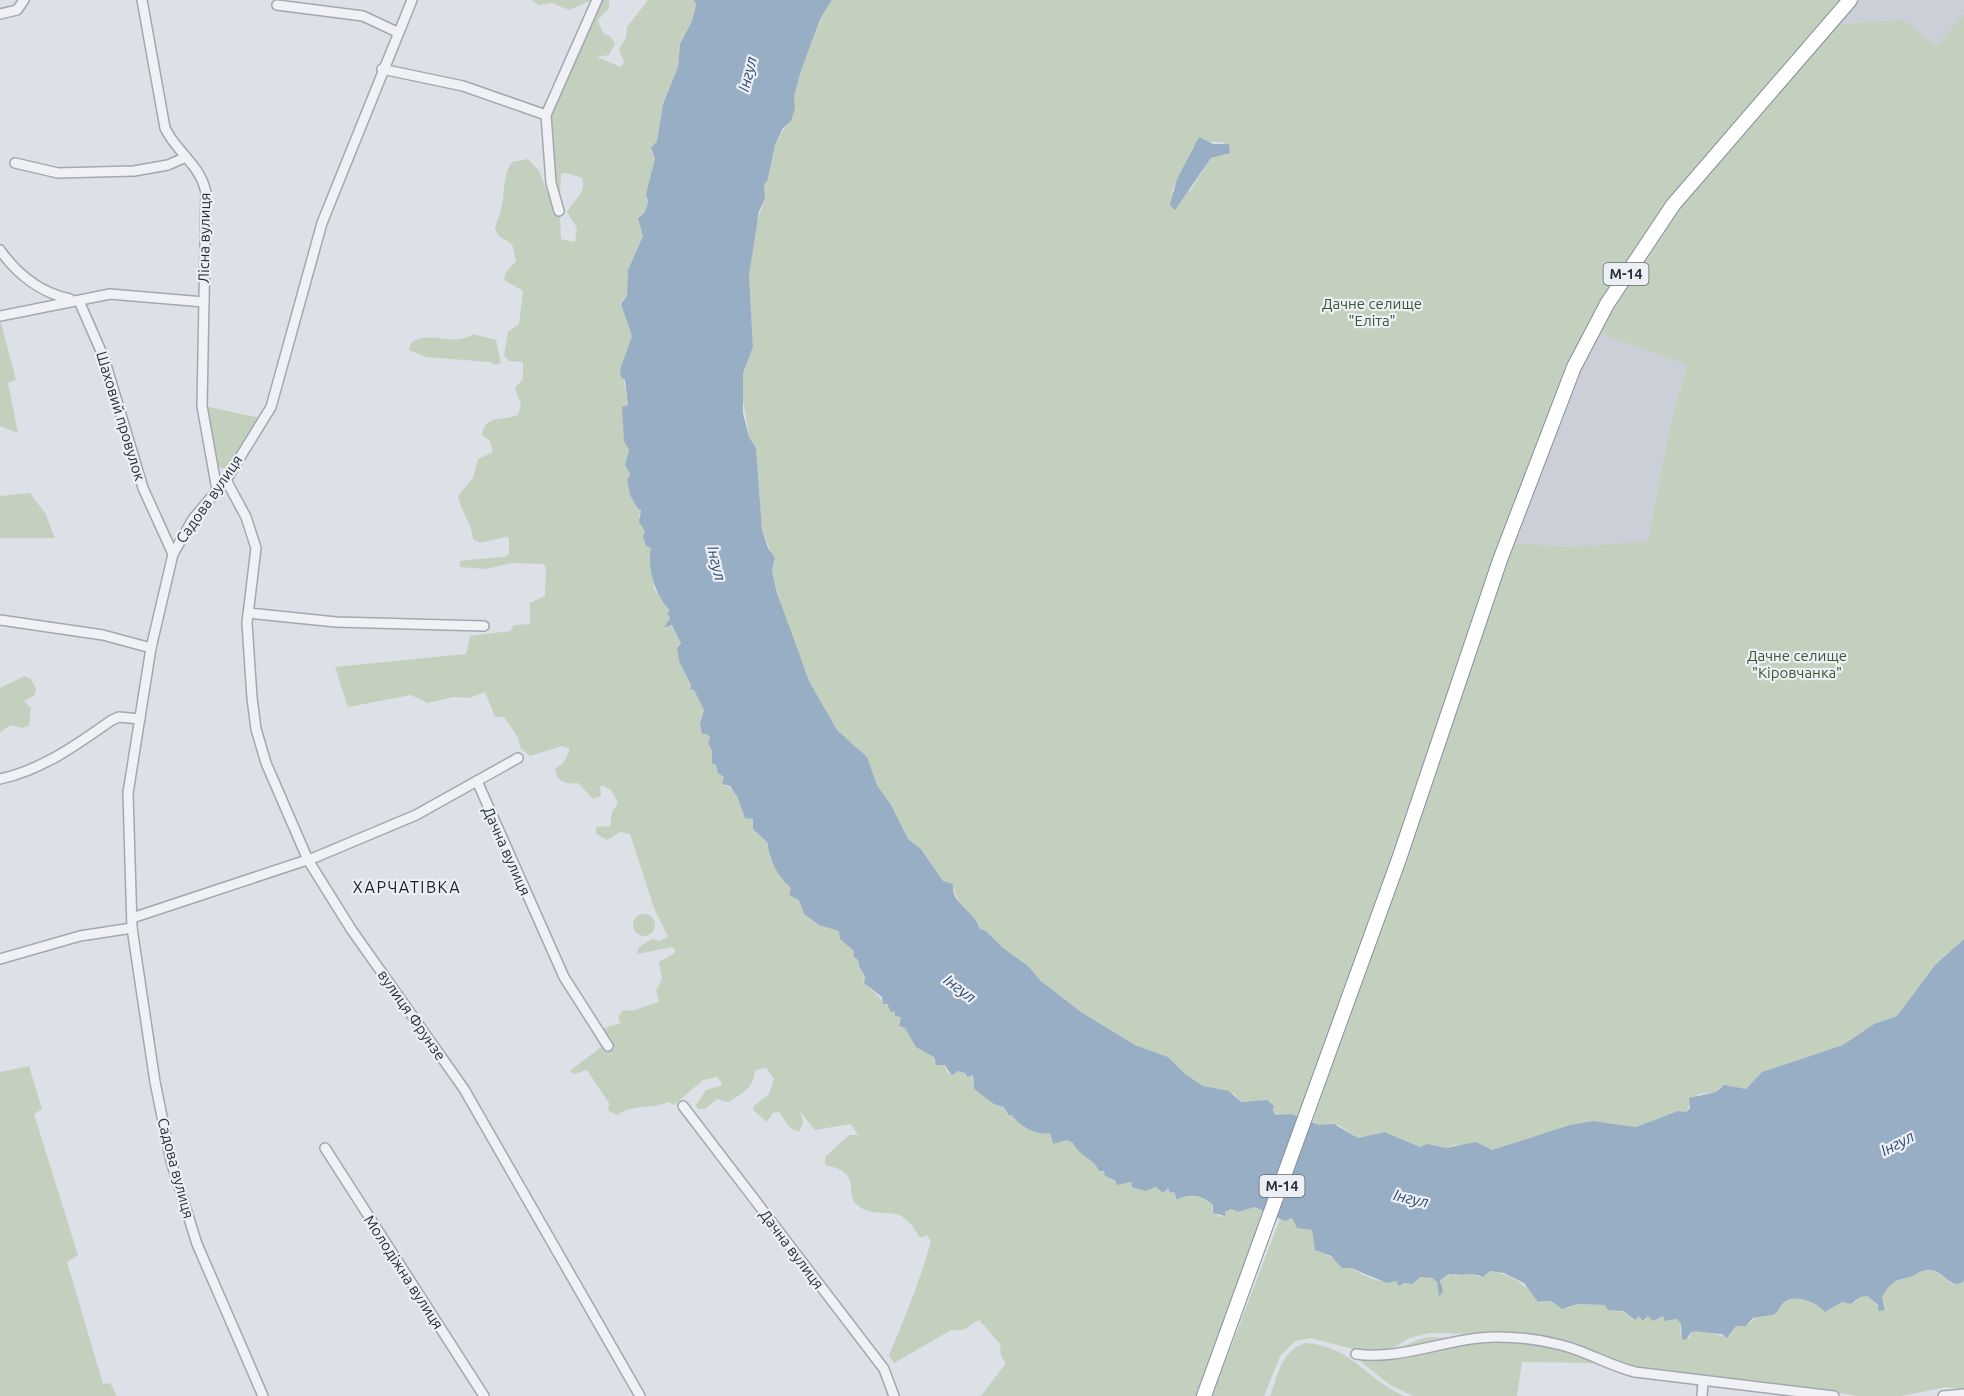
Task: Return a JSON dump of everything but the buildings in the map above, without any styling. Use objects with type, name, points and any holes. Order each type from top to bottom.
[{"type":"highway","name":"М-14","points":[[1204,1396],[1310,1106],[1500,560],[1574,367],[1606,304],[1673,205],[1850,0]]},
{"type":"street","points":[[0,15],[17,10],[24,0]]},
{"type":"street","name":"Лісна вулиця","points":[[142,0],[165,128],[202,176],[206,193],[202,406],[217,490]]},
{"type":"street","name":"Садова вулиця","points":[[263,1396],[197,1244],[182,1200],[155,1082],[132,923],[128,793],[151,648],[173,554],[193,519],[225,480],[276,395],[322,223],[382,69],[412,0]]},
{"type":"street","points":[[559,211],[551,183],[546,115],[597,0]]},
{"type":"street","points":[[277,5],[363,16],[397,32]]},
{"type":"street","points":[[382,69],[464,86],[546,115]]},
{"type":"street","points":[[15,163],[58,173],[134,171],[168,165],[186,157]]},
{"type":"street","points":[[0,250],[8,261],[38,286],[63,298],[79,301]]},
{"type":"street","points":[[0,316],[110,294],[204,302]]},
{"type":"street","name":"Шаховий провулок","points":[[79,301],[104,358],[143,488],[173,554]]},
{"type":"street","name":"вулиця Фрунзе","points":[[225,480],[246,517],[256,548],[248,613],[252,698],[256,729],[266,763],[308,860],[351,929],[464,1089],[640,1396]]},
{"type":"street","points":[[248,613],[336,622],[484,626]]},
{"type":"street","points":[[0,620],[103,635],[151,648]]},
{"type":"street","points":[[0,779],[23,773],[68,750],[118,717],[140,719]]},
{"type":"street","points":[[0,959],[132,923],[308,860],[416,814],[518,758]]},
{"type":"street","name":"Дачна вулиця","points":[[477,781],[564,977],[608,1046]]},
{"type":"street","name":"Дачна вулиця","points":[[683,1106],[884,1369],[894,1396]]},
{"type":"street","name":"Молодіжна вулиця","points":[[325,1148],[484,1396]]},
{"type":"street","points":[[1356,1354],[1378,1358],[1439,1344],[1497,1337],[1562,1345],[1635,1372],[1834,1396]]},
{"type":"street","points":[[1702,1396],[1703,1382]]},
{"type":"street","points":[[1943,1396],[1964,1394]]},
{"type":"shaded area","points":[[1856,0],[1964,0],[1964,14],[1935,48],[1907,22],[1834,25]]},
{"type":"shaded area","points":[[1596,332],[1687,365],[1670,426],[1648,542],[1575,547],[1512,543],[1540,465]]},
{"type":"green space","points":[[531,0],[592,0],[569,10],[552,3],[539,5]]},
{"type":"green space","points":[[599,0],[609,0],[609,8],[598,20],[603,33],[611,37],[615,44],[609,55],[597,57],[621,67],[624,62],[619,49],[626,38],[627,27],[648,0],[694,0],[696,5],[692,21],[680,44],[678,67],[663,104],[657,141],[651,148],[655,158],[646,198],[648,202],[645,212],[639,216],[643,236],[628,270],[627,296],[621,303],[632,336],[622,370],[628,405],[622,408],[629,450],[625,465],[630,474],[627,480],[630,495],[638,509],[641,510],[639,516],[645,531],[643,536],[651,548],[654,589],[670,610],[667,613],[670,618],[664,629],[672,625],[681,643],[677,646],[679,661],[691,685],[690,688],[694,690],[704,709],[700,723],[702,734],[707,734],[710,739],[716,768],[724,777],[722,784],[734,791],[745,812],[753,819],[753,829],[768,843],[770,858],[781,878],[791,888],[789,895],[800,900],[804,914],[816,923],[839,931],[844,941],[854,951],[853,956],[858,960],[858,966],[865,976],[863,982],[895,1011],[895,1015],[901,1017],[899,1024],[905,1028],[917,1047],[934,1057],[934,1062],[944,1064],[947,1072],[953,1075],[958,1071],[965,1073],[966,1077],[972,1074],[974,1089],[1004,1107],[1007,1115],[1012,1115],[1023,1126],[1034,1131],[1050,1133],[1053,1144],[1067,1140],[1073,1143],[1099,1171],[1104,1171],[1115,1180],[1114,1183],[1131,1182],[1133,1187],[1145,1191],[1156,1187],[1162,1192],[1168,1188],[1170,1193],[1174,1192],[1176,1199],[1185,1196],[1200,1197],[1213,1205],[1212,1211],[1220,1217],[1225,1216],[1225,1212],[1231,1209],[1238,1212],[1255,1207],[1266,1212],[1197,1396],[981,1396],[1006,1363],[1001,1356],[1000,1344],[979,1320],[963,1330],[951,1330],[894,1363],[889,1355],[912,1299],[931,1241],[927,1235],[922,1238],[919,1236],[900,1215],[871,1212],[860,1207],[852,1196],[851,1184],[845,1173],[825,1165],[825,1157],[849,1135],[858,1135],[851,1124],[815,1130],[800,1111],[803,1122],[799,1132],[790,1128],[779,1112],[773,1113],[767,1122],[753,1110],[754,1106],[769,1094],[774,1079],[766,1068],[755,1070],[750,1086],[728,1102],[717,1099],[705,1109],[698,1109],[696,1105],[706,1090],[720,1086],[722,1083],[717,1077],[703,1080],[674,1105],[668,1102],[630,1109],[617,1115],[608,1110],[609,1103],[587,1070],[574,1074],[570,1071],[601,1047],[592,1032],[621,1023],[618,1017],[623,1010],[632,1011],[659,1002],[656,991],[662,979],[659,962],[676,952],[672,947],[637,954],[639,947],[652,939],[659,941],[668,937],[654,908],[630,834],[620,832],[607,840],[596,834],[596,827],[610,826],[612,812],[618,803],[612,791],[603,785],[600,787],[601,796],[593,799],[578,783],[566,783],[560,780],[555,769],[564,762],[570,749],[562,746],[530,756],[521,749],[517,736],[504,717],[495,717],[485,692],[469,698],[453,697],[428,703],[411,695],[348,707],[335,667],[466,654],[470,636],[510,631],[514,625],[530,624],[530,603],[545,596],[546,567],[543,564],[512,563],[485,569],[460,567],[460,561],[504,557],[509,554],[509,538],[480,543],[473,539],[458,496],[473,478],[478,459],[493,452],[490,441],[482,435],[484,428],[496,419],[518,415],[521,405],[515,388],[523,379],[523,362],[509,361],[504,355],[508,332],[519,324],[523,291],[504,280],[506,272],[516,261],[512,244],[499,236],[495,229],[507,173],[512,162],[528,159],[539,171],[552,204],[560,217],[561,239],[575,242],[577,228],[567,212],[583,188],[582,178],[566,173],[561,174],[560,193],[557,195],[552,191],[553,137],[548,118]]},
{"type":"green space","name":"Дачне селище \"Еліта\"","points":[[832,0],[1843,0],[1603,301],[1300,1116],[1280,1117],[1273,1111],[1274,1106],[1264,1100],[1241,1102],[1233,1093],[1203,1086],[1185,1074],[1168,1057],[1135,1045],[1081,1012],[1041,981],[1028,966],[1003,948],[986,931],[979,928],[977,921],[961,907],[953,888],[943,881],[921,849],[908,839],[891,805],[877,785],[867,757],[837,730],[809,681],[786,624],[772,571],[775,562],[762,530],[756,448],[749,437],[741,388],[743,373],[753,347],[749,275],[756,224],[765,199],[764,185],[768,179],[775,145],[787,123],[800,74],[820,19]],"holes":[[[1210,142],[1223,142],[1227,154],[1211,158],[1190,191],[1171,193],[1193,147]]]},
{"type":"green space","name":"Дачне селище \"Кіровчанка\"","points":[[1964,14],[1964,939],[1935,965],[1897,1016],[1874,1024],[1843,1045],[1762,1072],[1746,1089],[1720,1087],[1716,1092],[1699,1094],[1693,1098],[1686,1112],[1678,1111],[1636,1127],[1593,1121],[1567,1126],[1492,1150],[1481,1145],[1455,1145],[1446,1148],[1427,1145],[1420,1147],[1382,1132],[1358,1138],[1339,1125],[1320,1125],[1313,1121],[1512,543],[1575,547],[1648,541],[1670,426],[1687,365],[1596,332],[1657,233],[1834,25],[1900,20],[1907,22],[1935,47]]},
{"type":"green space","points":[[0,319],[16,380],[8,383],[18,433],[0,426]]},
{"type":"green space","points":[[473,334],[496,340],[501,363],[496,365],[490,362],[426,357],[409,350],[411,343],[418,339],[458,339]]},
{"type":"green space","points":[[204,406],[260,418],[225,469],[216,466]]},
{"type":"green space","points":[[30,493],[45,513],[55,538],[0,538],[0,496]]},
{"type":"green space","points":[[25,676],[31,679],[36,689],[34,696],[24,701],[31,708],[29,725],[23,728],[11,725],[0,732],[0,688]]},
{"type":"green space","points":[[644,914],[652,917],[655,925],[652,933],[644,936],[636,933],[633,925],[636,917]]},
{"type":"green space","points":[[29,1066],[42,1109],[34,1114],[78,1255],[67,1262],[103,1384],[110,1383],[117,1396],[0,1396],[0,1072]]},
{"type":"green space","points":[[1292,1218],[1302,1228],[1312,1230],[1317,1251],[1376,1280],[1395,1281],[1402,1285],[1426,1276],[1435,1280],[1441,1288],[1441,1278],[1451,1274],[1455,1276],[1463,1273],[1483,1277],[1490,1271],[1518,1281],[1540,1303],[1551,1301],[1559,1307],[1568,1308],[1578,1304],[1605,1305],[1612,1310],[1623,1312],[1634,1320],[1639,1316],[1645,1321],[1648,1316],[1655,1319],[1663,1316],[1668,1321],[1677,1319],[1681,1324],[1680,1332],[1689,1338],[1692,1332],[1696,1331],[1729,1337],[1736,1326],[1749,1324],[1755,1318],[1773,1315],[1784,1302],[1797,1298],[1827,1311],[1842,1302],[1852,1304],[1860,1297],[1867,1296],[1878,1306],[1878,1310],[1886,1310],[1882,1297],[1889,1284],[1930,1269],[1946,1277],[1950,1283],[1958,1284],[1964,1281],[1964,1390],[1947,1387],[1901,1396],[1858,1396],[1809,1388],[1742,1384],[1635,1370],[1569,1347],[1477,1334],[1429,1333],[1410,1338],[1386,1352],[1364,1352],[1311,1338],[1295,1341],[1280,1356],[1264,1396],[1212,1396],[1280,1219],[1285,1221]]},
{"type":"green space","points":[[1429,1337],[1529,1342],[1568,1350],[1614,1369],[1593,1363],[1522,1362],[1517,1396],[1413,1396],[1390,1385],[1350,1353],[1385,1352]]},
{"type":"green space","points":[[1307,1343],[1323,1346],[1348,1357],[1380,1382],[1404,1396],[1270,1396],[1286,1356],[1292,1350]]},
{"type":"water","name":"Інгул","points":[[694,0],[832,0],[820,19],[800,74],[791,121],[783,128],[775,145],[768,179],[764,185],[765,199],[759,211],[749,275],[753,347],[743,373],[743,413],[749,437],[756,448],[762,530],[768,548],[775,558],[772,571],[777,593],[809,681],[837,730],[867,757],[877,785],[891,805],[908,839],[921,849],[943,881],[953,884],[953,891],[959,903],[974,918],[979,928],[986,931],[1003,948],[1028,966],[1041,981],[1081,1012],[1135,1045],[1168,1057],[1185,1074],[1203,1086],[1229,1091],[1241,1102],[1267,1100],[1274,1106],[1273,1111],[1276,1115],[1291,1114],[1320,1125],[1334,1124],[1358,1138],[1384,1132],[1420,1147],[1427,1144],[1446,1148],[1476,1142],[1492,1150],[1570,1125],[1593,1121],[1636,1127],[1678,1111],[1686,1112],[1690,1108],[1689,1098],[1716,1092],[1724,1085],[1746,1089],[1762,1072],[1843,1045],[1874,1024],[1897,1016],[1935,965],[1964,939],[1964,1281],[1953,1283],[1937,1272],[1925,1270],[1898,1280],[1889,1286],[1882,1297],[1885,1310],[1878,1311],[1878,1305],[1867,1296],[1860,1297],[1851,1304],[1842,1302],[1825,1312],[1807,1300],[1796,1298],[1784,1302],[1773,1315],[1753,1318],[1746,1326],[1736,1326],[1727,1338],[1722,1334],[1694,1332],[1685,1340],[1682,1339],[1681,1324],[1677,1319],[1665,1321],[1663,1316],[1653,1321],[1648,1316],[1643,1321],[1639,1316],[1635,1320],[1623,1311],[1608,1310],[1605,1305],[1578,1304],[1562,1309],[1551,1301],[1538,1302],[1524,1283],[1504,1273],[1490,1271],[1483,1277],[1449,1274],[1440,1280],[1443,1291],[1439,1297],[1437,1282],[1432,1278],[1421,1277],[1412,1284],[1405,1283],[1399,1286],[1396,1281],[1387,1283],[1351,1268],[1342,1268],[1331,1256],[1315,1250],[1312,1230],[1297,1228],[1292,1218],[1285,1221],[1255,1207],[1238,1212],[1231,1209],[1225,1212],[1225,1216],[1213,1213],[1213,1205],[1200,1197],[1186,1196],[1177,1200],[1174,1192],[1170,1193],[1168,1188],[1163,1193],[1156,1187],[1145,1191],[1132,1187],[1131,1182],[1116,1185],[1115,1180],[1105,1176],[1104,1171],[1099,1171],[1073,1143],[1067,1140],[1053,1144],[1050,1133],[1034,1132],[1023,1126],[1012,1115],[1008,1115],[1004,1107],[994,1104],[974,1089],[973,1075],[967,1077],[965,1073],[958,1071],[953,1075],[945,1065],[936,1065],[934,1057],[916,1047],[905,1028],[899,1026],[901,1017],[895,1016],[895,1011],[891,1012],[887,1004],[883,1004],[882,997],[864,983],[865,976],[859,967],[858,960],[853,956],[854,951],[840,939],[839,931],[819,925],[804,914],[799,900],[789,895],[791,888],[775,867],[768,843],[753,829],[753,819],[745,818],[738,798],[730,786],[722,784],[724,777],[718,773],[716,765],[712,763],[712,750],[708,743],[710,738],[707,734],[702,734],[700,723],[704,710],[694,690],[690,689],[691,685],[679,661],[677,648],[681,643],[672,625],[664,628],[670,618],[667,613],[670,610],[660,597],[653,582],[650,565],[651,548],[646,546],[643,536],[645,531],[639,522],[641,510],[638,509],[630,495],[627,480],[630,474],[625,465],[629,450],[624,441],[622,407],[628,405],[625,380],[621,377],[620,370],[632,336],[621,304],[627,296],[628,270],[643,236],[638,218],[645,212],[648,202],[646,195],[655,158],[651,148],[657,141],[663,104],[678,67],[680,44],[692,21],[696,5]]},
{"type":"water","points":[[1199,137],[1213,144],[1229,144],[1230,153],[1211,158],[1175,210],[1170,205],[1177,179]]},
{"type":"district","name":"ХАРЧАТІВКА","points":[[407,887]]}]
